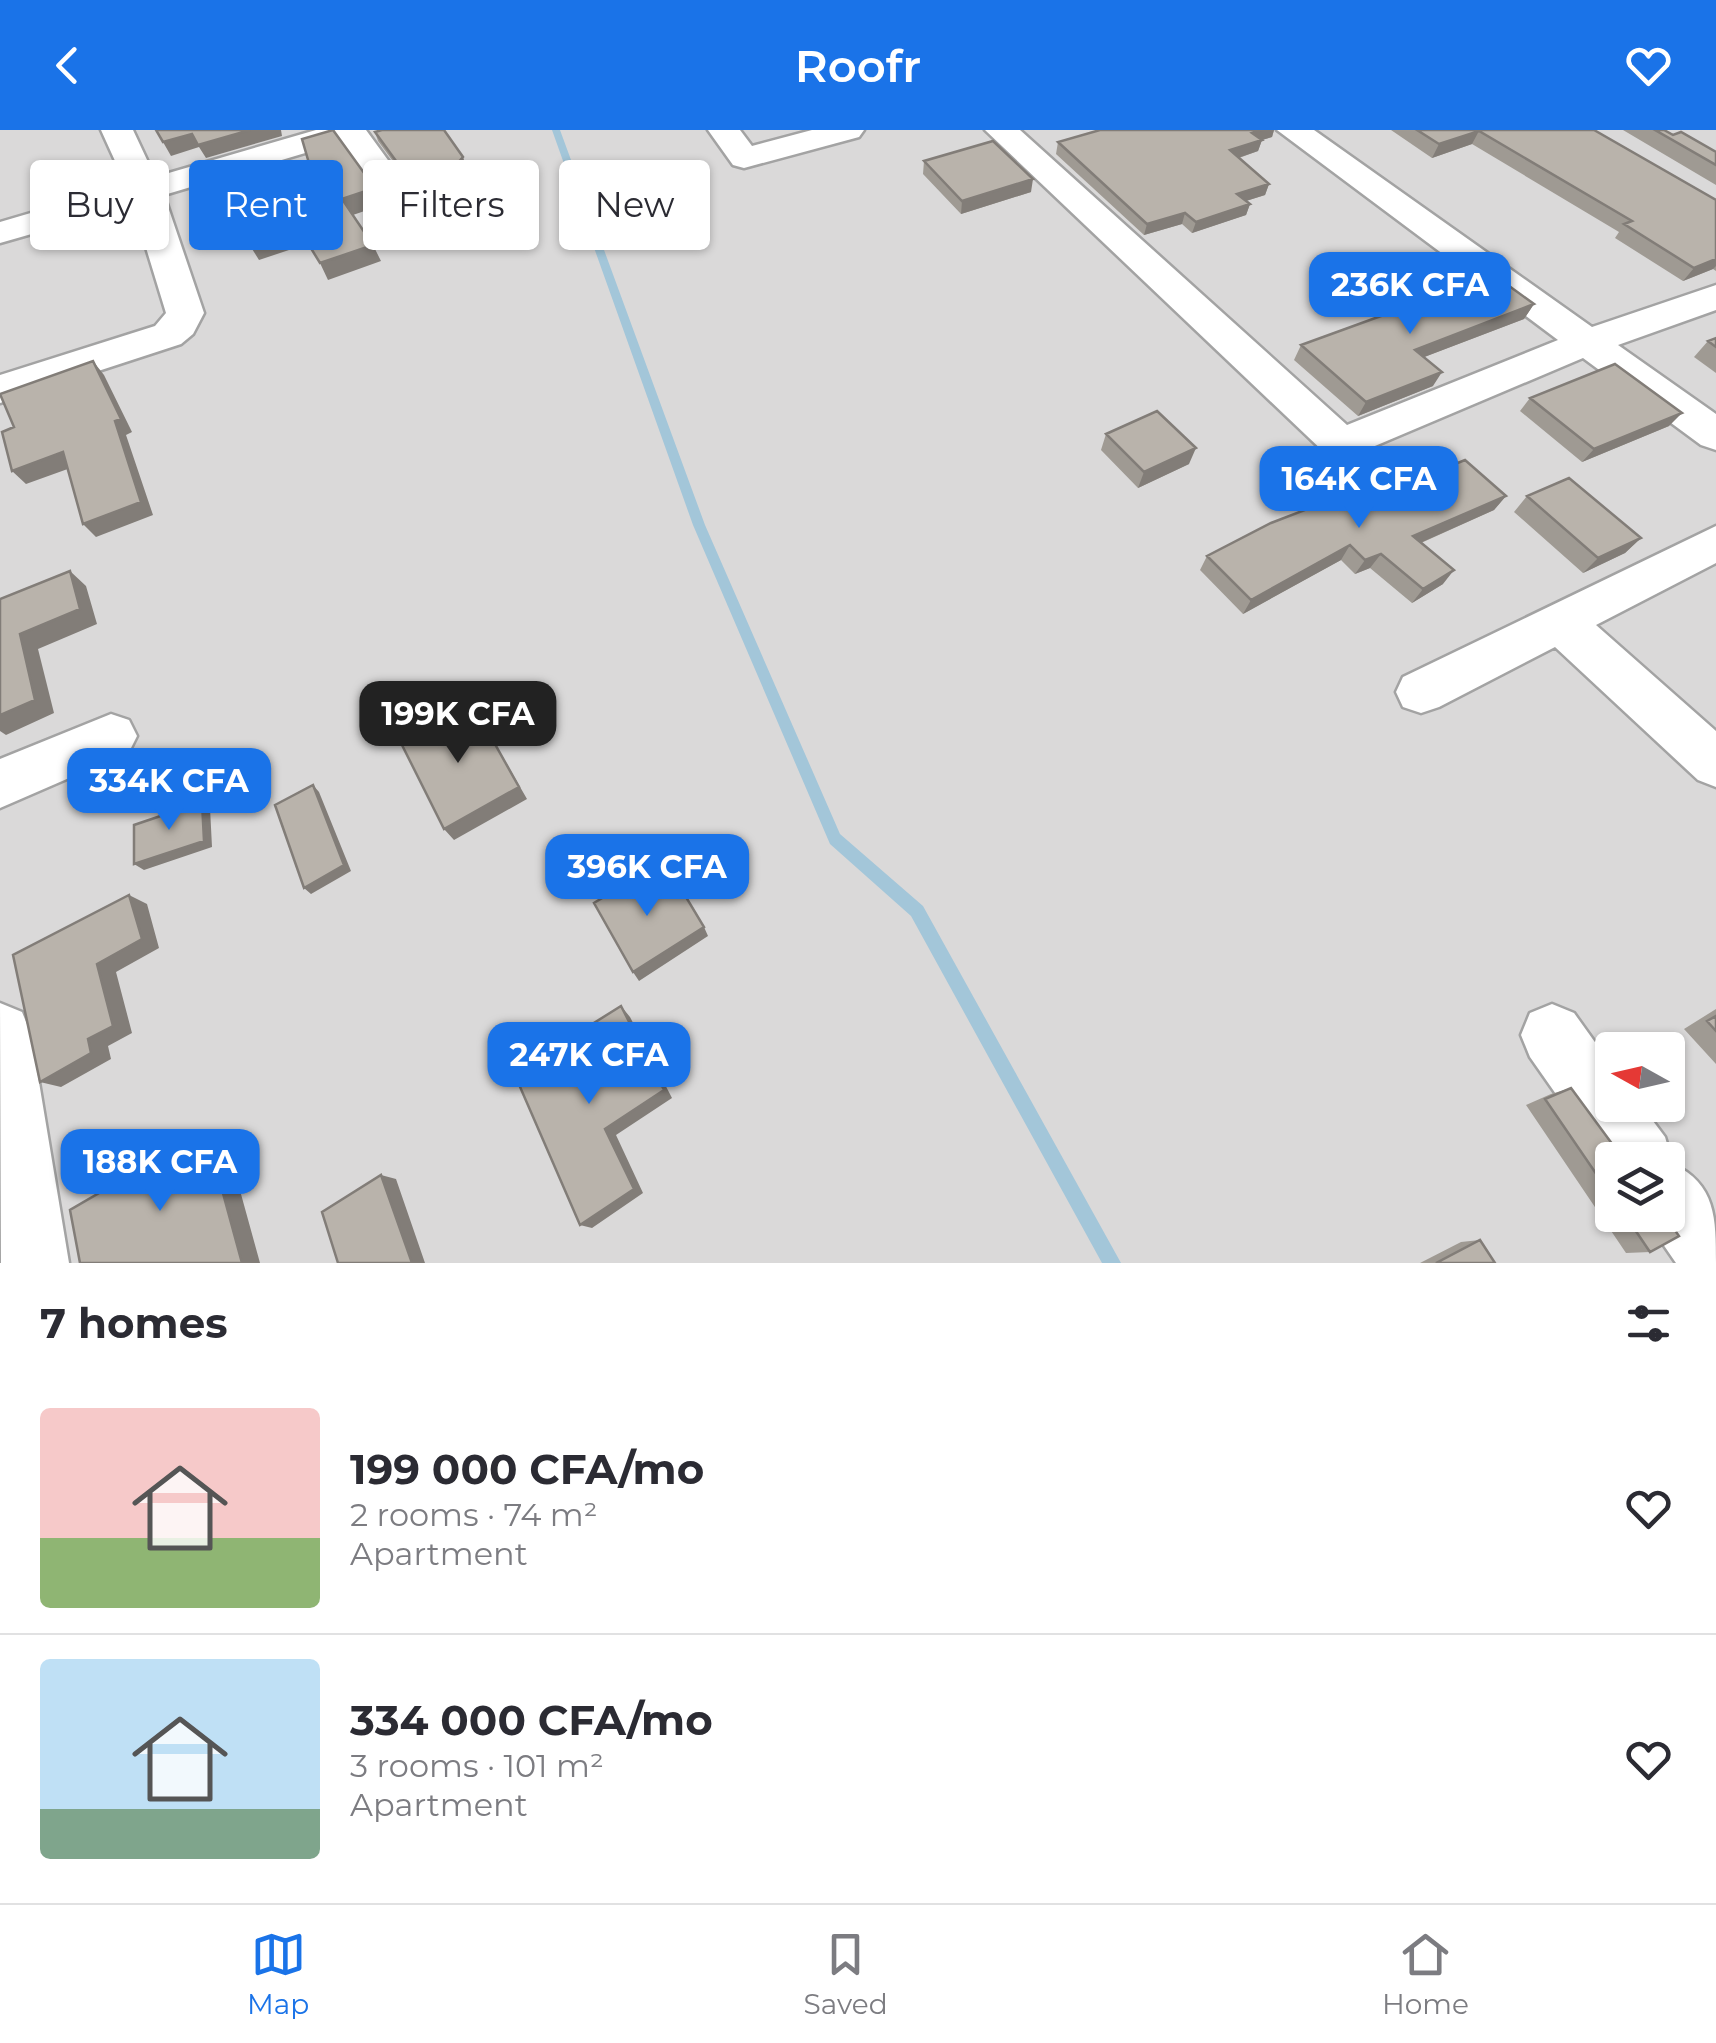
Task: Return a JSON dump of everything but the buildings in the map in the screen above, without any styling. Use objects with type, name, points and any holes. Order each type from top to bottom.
[{"type":"street","points":[[117,130],[132,160]]},
{"type":"street","points":[[169,183],[350,130],[371,160]]},
{"type":"street","points":[[724,130],[744,158],[848,130]]},
{"type":"street","points":[[1001,130],[1340,444],[1587,342],[1716,297]]},
{"type":"street","points":[[1294,130],[1716,435]]},
{"type":"street","points":[[0,233],[30,224]]},
{"type":"street","points":[[0,389],[168,335],[180,325],[184,313],[165,250]]},
{"type":"street","points":[[1421,692],[1716,542]]},
{"type":"street","points":[[1560,622],[1716,764]]},
{"type":"street","points":[[0,784],[111,736]]},
{"type":"street","points":[[0,1034],[36,1263]]},
{"type":"street","points":[[1552,1035],[1629,1142]]},
{"type":"street","points":[[1685,1219],[1716,1262]]},
{"type":"shaded area","points":[[0,130],[1716,130],[1716,1263],[0,1263]]},
{"type":"waterway","points":[[556,130],[699,525],[835,839],[917,911],[1112,1263]]}]
